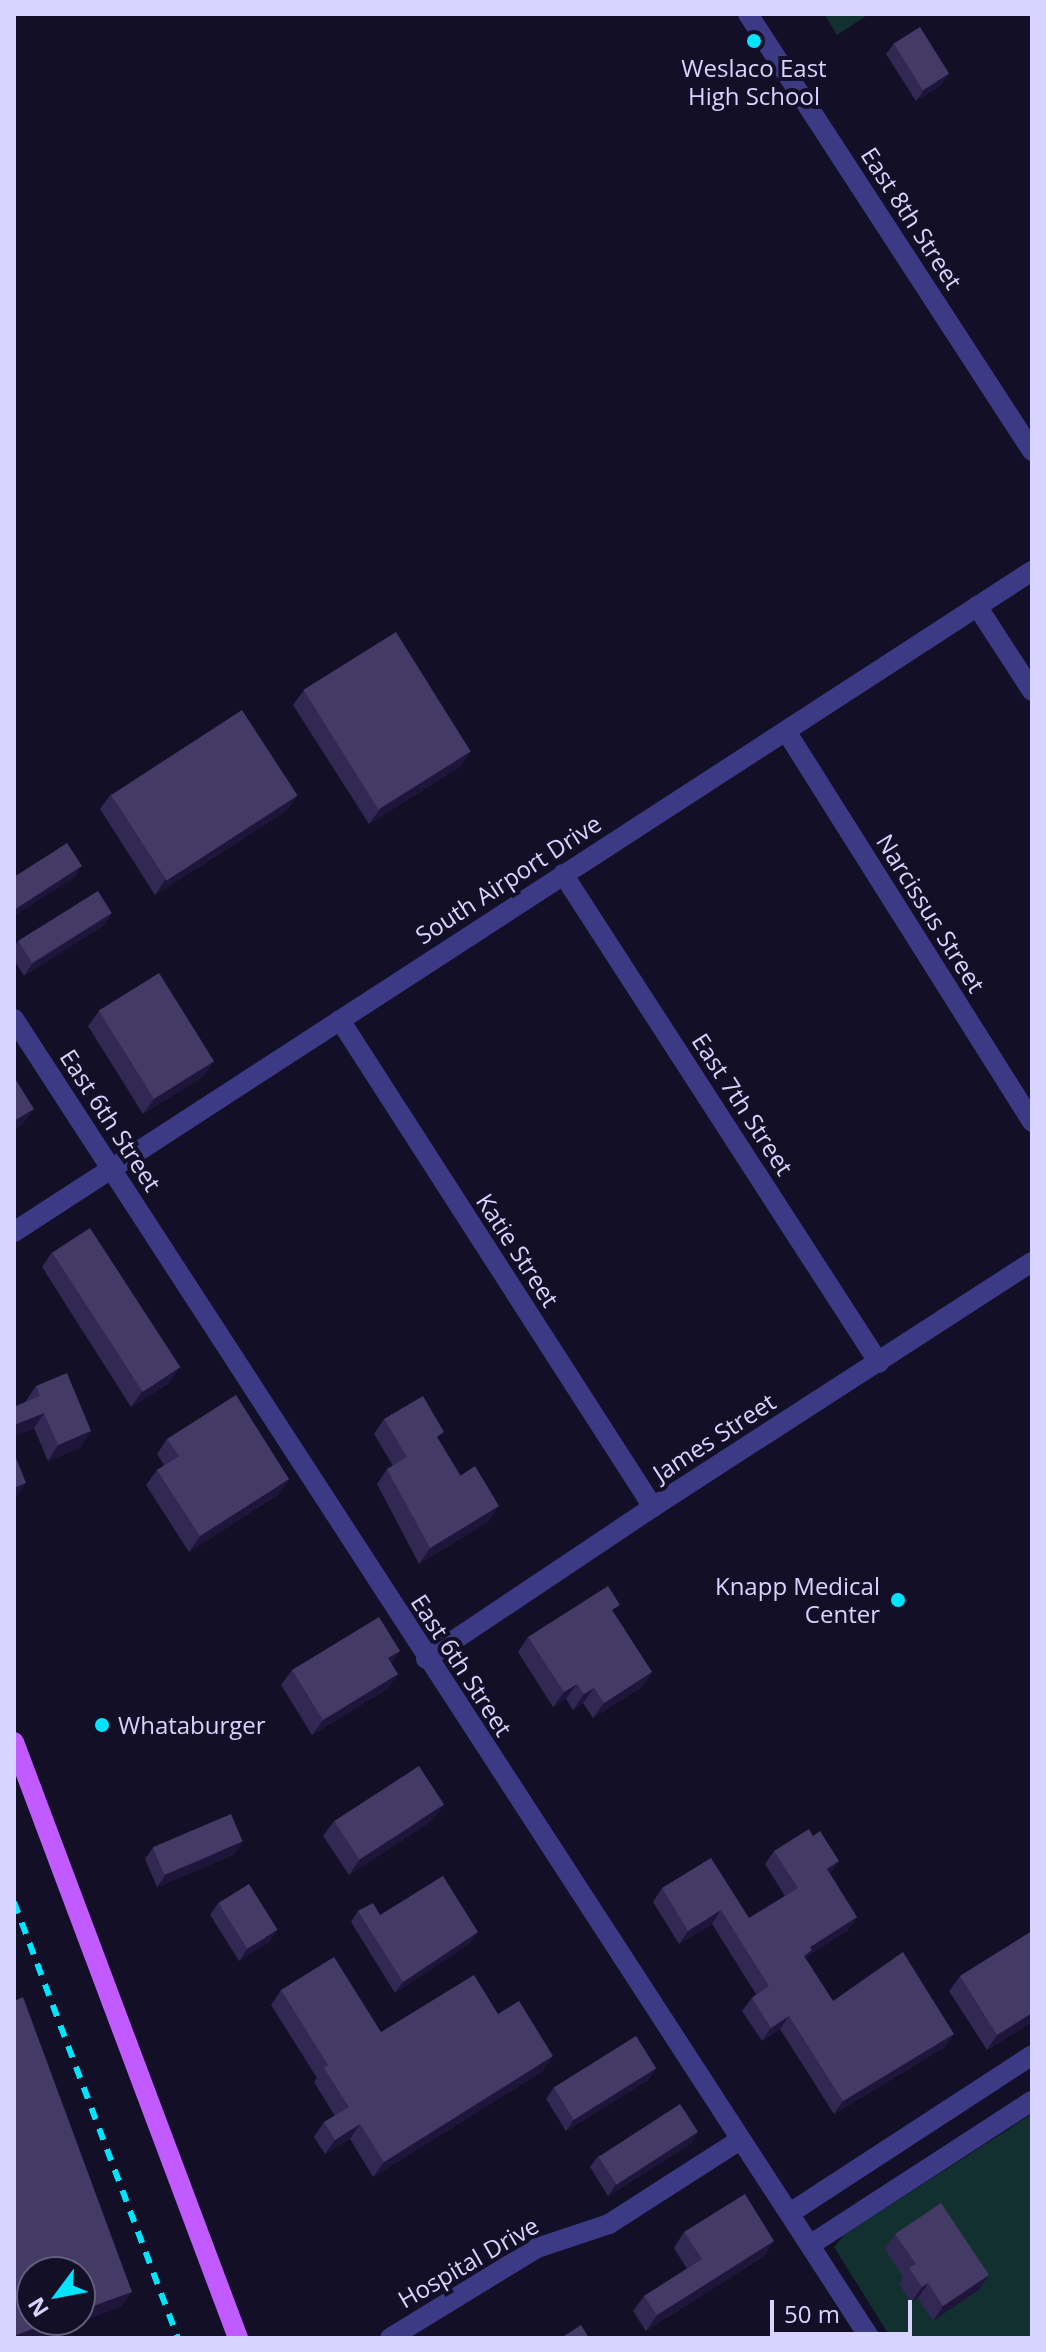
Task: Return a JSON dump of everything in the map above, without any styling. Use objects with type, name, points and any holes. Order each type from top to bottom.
[{"type":"main road","points":[[14,1742],[238,2338]]},
{"type":"street","name":"East 8th Street","points":[[748,14],[1032,451]]},
{"type":"street","name":"South Airport Drive","points":[[14,1232],[1032,571]]},
{"type":"street","points":[[977,606],[1032,691]]},
{"type":"street","name":"Narcissus Street","points":[[786,731],[1032,1122]]},
{"type":"street","name":"East 7th Street","points":[[563,874],[879,1363]]},
{"type":"street","name":"East 6th Street","points":[[14,1019],[426,1659],[870,2338]]},
{"type":"street","name":"Katie Street","points":[[340,1020],[653,1507]]},
{"type":"street","name":"James Street","points":[[426,1659],[653,1507],[1032,1262]]},
{"type":"street","points":[[790,2213],[1032,2055]]},
{"type":"street","points":[[810,2245],[1032,2101]]},
{"type":"street","name":"Hospital Drive","points":[[390,2338],[537,2248],[609,2224],[740,2140]]},
{"type":"green space","points":[[824,14],[869,14],[837,35]]},
{"type":"green space","points":[[1032,2114],[1032,2338],[891,2338],[834,2247],[844,2235]]},
{"type":"building","points":[[920,27],[949,74],[923,90],[894,43]]},
{"type":"building","points":[[396,632],[471,752],[378,809],[304,690]]},
{"type":"building","points":[[242,710],[298,796],[167,881],[111,795]]},
{"type":"building","points":[[67,843],[82,866],[14,910],[14,877]]},
{"type":"building","points":[[98,891],[112,913],[32,963],[18,941]]},
{"type":"building","points":[[159,973],[214,1061],[154,1099],[99,1011]]},
{"type":"building","points":[[14,1077],[34,1109],[14,1121]]},
{"type":"building","points":[[90,1228],[180,1367],[143,1392],[52,1253]]},
{"type":"building","points":[[67,1373],[91,1431],[58,1445],[44,1413],[14,1425],[14,1407],[40,1396],[36,1386]]},
{"type":"building","points":[[236,1395],[289,1479],[200,1536],[157,1470],[179,1456],[167,1439]]},
{"type":"building","points":[[423,1396],[444,1432],[437,1437],[460,1476],[475,1466],[499,1506],[430,1548],[387,1469],[407,1457],[384,1419]]},
{"type":"building","points":[[14,1453],[26,1483],[14,1488]]},
{"type":"building","points":[[608,1586],[620,1605],[612,1610],[652,1672],[604,1703],[594,1688],[584,1694],[577,1684],[564,1692],[528,1637]]},
{"type":"building","points":[[379,1617],[400,1651],[388,1658],[398,1674],[323,1720],[292,1670]]},
{"type":"building","points":[[419,1766],[444,1805],[359,1860],[334,1821]]},
{"type":"building","points":[[231,1814],[243,1842],[164,1875],[153,1847]]},
{"type":"building","points":[[809,1829],[813,1836],[820,1831],[839,1861],[827,1869],[857,1917],[810,1947],[812,1950],[804,1956],[833,2001],[903,1952],[954,2034],[843,2101],[789,2016],[771,2028],[752,1998],[769,1986],[721,1910],[688,1931],[662,1888],[711,1858],[749,1918],[798,1888],[774,1851]]},
{"type":"building","points":[[443,1876],[478,1932],[403,1982],[358,1911],[373,1903],[380,1915]]},
{"type":"building","points":[[249,1884],[278,1930],[247,1949],[218,1903]]},
{"type":"building","points":[[1032,1931],[1032,2013],[997,2035],[960,1976]]},
{"type":"building","points":[[334,1957],[381,2032],[474,1975],[498,2014],[519,2001],[553,2056],[384,2162],[360,2124],[335,2140],[324,2122],[349,2107],[324,2068],[328,2065],[281,1990]]},
{"type":"building","points":[[23,1997],[132,2292],[96,2305],[96,2256],[16,2256],[14,2336],[14,2001]]},
{"type":"building","points":[[636,2036],[656,2068],[574,2120],[554,2087]]},
{"type":"building","points":[[680,2104],[698,2132],[617,2185],[599,2157]]},
{"type":"building","points":[[745,2194],[774,2241],[657,2315],[644,2296],[702,2259],[684,2232]]},
{"type":"building","points":[[941,2203],[989,2275],[943,2306],[928,2283],[922,2287],[909,2268],[916,2264],[895,2234]]},
{"type":"building","points":[[581,2325],[589,2338],[561,2338]]},
{"type":"railway","points":[[14,1902],[178,2338]]},
{"type":"place","name":"Weslaco East High School","points":[[754,41]]},
{"type":"place","name":"Knapp Medical Center","points":[[898,1600]]},
{"type":"place","name":"Whataburger","points":[[102,1725]]}]
